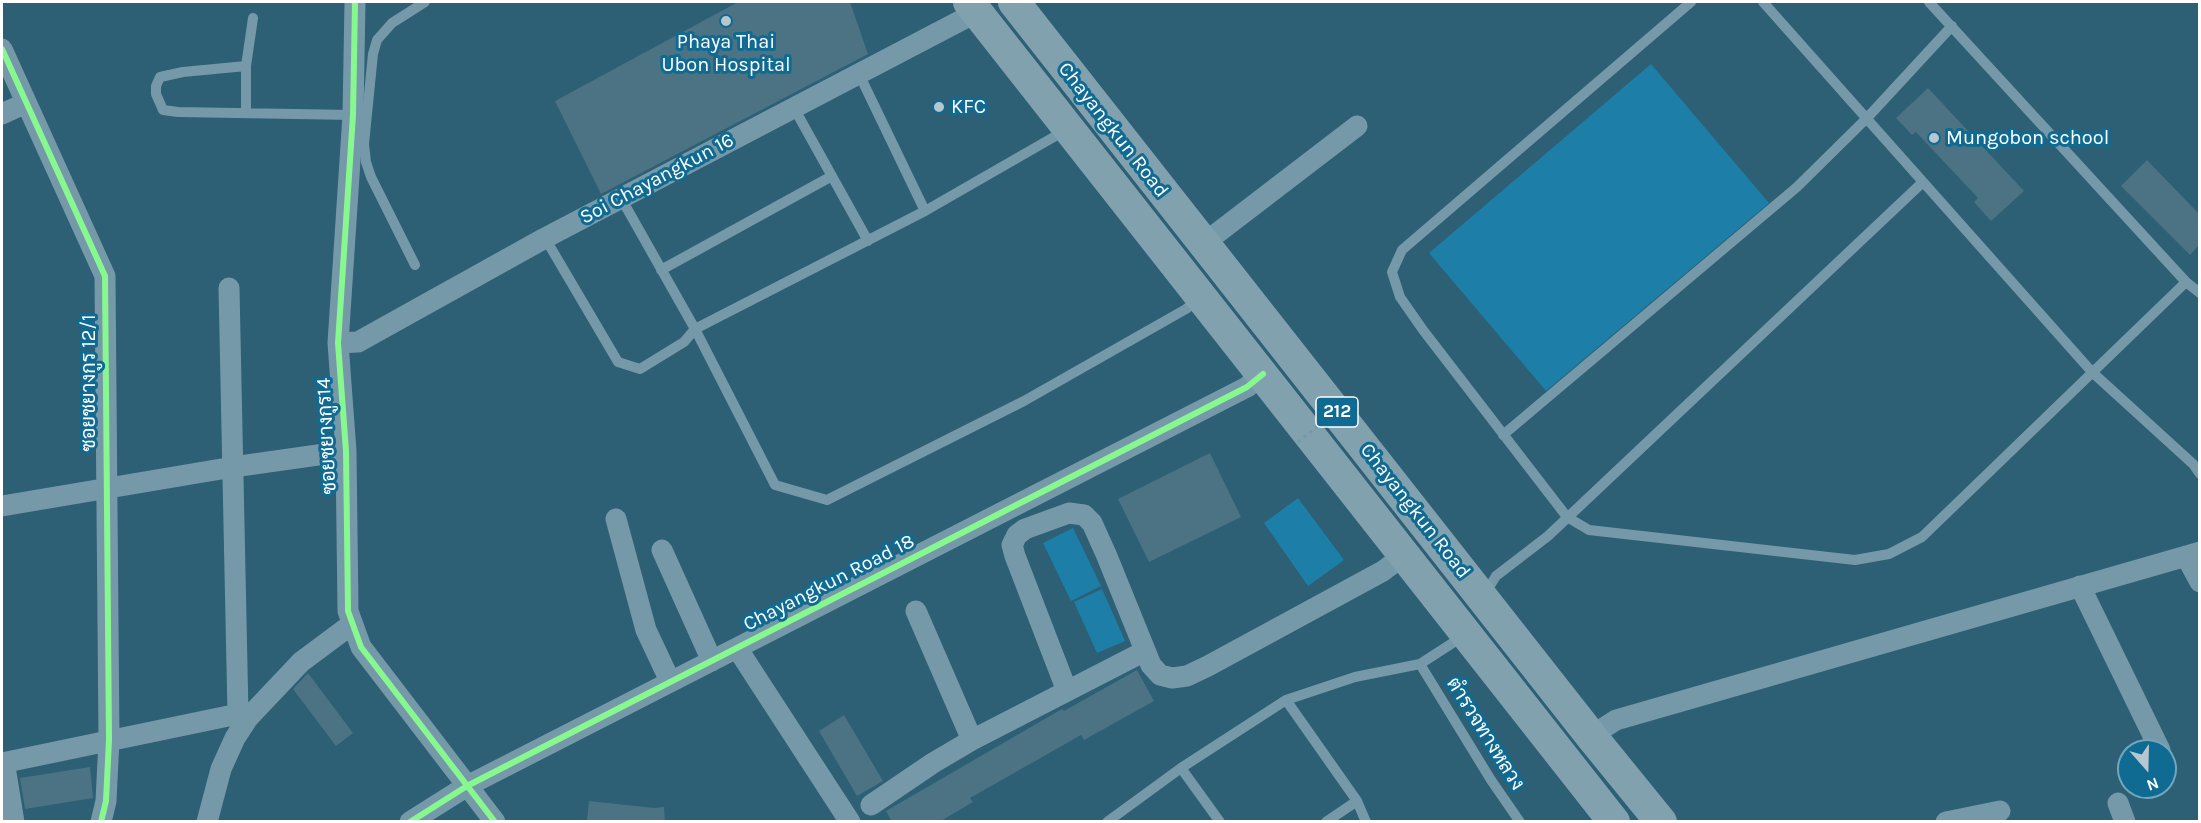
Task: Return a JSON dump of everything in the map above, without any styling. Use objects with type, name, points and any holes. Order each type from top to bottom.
[{"type":"main road","name":"Chayangkun Road","points":[[1014,2],[1661,822]]},
{"type":"main road","name":"Chayangkun Road","points":[[979,5],[1068,128],[1614,822]]},
{"type":"main road","points":[[1462,626],[1483,598]]},
{"type":"street","name":"ซอยชยางกูร14","points":[[355,2],[353,115],[338,343],[346,451],[348,611],[361,647],[495,822]]},
{"type":"street","name":"Soi Chayangkun 16","points":[[338,343],[358,342],[545,238],[859,74],[979,5]]},
{"type":"street","name":"ซอยชยางกูร 12/1","points":[[2,49],[105,276],[109,740],[106,801],[102,822]]},
{"type":"street","points":[[2,114],[26,103]]},
{"type":"street","points":[[1203,244],[1358,126]]},
{"type":"street","points":[[14,822],[6,774],[2,765],[109,740],[238,714],[229,288]]},
{"type":"street","name":"Chayangkun Road 18","points":[[410,822],[467,786],[1247,387],[1263,374]]},
{"type":"street","points":[[2,506],[233,467],[346,451]]},
{"type":"street","points":[[1067,691],[1012,545],[1024,529],[1069,513],[1084,515],[1092,523],[1151,665],[1160,675],[1172,678],[1187,676],[1383,571],[1404,555]]},
{"type":"street","points":[[616,519],[646,630],[670,681]]},
{"type":"street","points":[[662,550],[712,661]]},
{"type":"street","points":[[1591,736],[1616,720],[2193,554],[2199,582]]},
{"type":"street","points":[[2080,586],[2155,739]]},
{"type":"street","points":[[916,611],[972,740]]},
{"type":"street","points":[[207,822],[221,769],[235,738],[248,718],[301,662],[352,624]]},
{"type":"street","points":[[737,648],[850,822]]},
{"type":"street","points":[[871,805],[972,740],[1145,651]]},
{"type":"street","points":[[1946,822],[2000,811]]},
{"type":"lane","points":[[415,265],[371,177],[364,144],[373,54],[377,40],[392,23],[425,2]]},
{"type":"lane","points":[[1692,2],[1402,250],[1392,272],[1400,297],[1567,518],[1589,530],[1855,560],[1889,554],[1922,537],[2186,282]]},
{"type":"lane","points":[[1763,2],[2092,372],[2196,460],[2199,474]]},
{"type":"lane","points":[[1929,2],[2186,282],[2199,293]]},
{"type":"lane","points":[[246,113],[246,66],[253,18]]},
{"type":"lane","points":[[1503,435],[1797,187],[1867,118],[1952,26]]},
{"type":"lane","points":[[246,66],[166,75],[160,77],[156,86],[156,94],[163,110],[177,112],[353,115]]},
{"type":"lane","points":[[859,74],[925,211]]},
{"type":"lane","points":[[794,108],[868,241]]},
{"type":"lane","points":[[545,238],[618,362],[640,369],[684,342],[695,329],[925,211],[1068,128]]},
{"type":"lane","points":[[661,270],[832,176]]},
{"type":"lane","points":[[1483,598],[1496,576],[1548,536],[1923,182]]},
{"type":"lane","points":[[621,198],[695,329],[776,485],[827,500],[1024,401],[1186,309],[1202,297]]},
{"type":"lane","name":"ตำรวจทางหลวง","points":[[1107,822],[1181,768],[1286,700],[1355,677],[1420,664],[1462,626]]},
{"type":"lane","name":"ตำรวจทางหลวง","points":[[1420,664],[1485,771],[1520,822]]},
{"type":"lane","points":[[1286,700],[1357,801],[1366,822]]},
{"type":"lane","points":[[1181,768],[1220,822]]},
{"type":"lane","points":[[1326,822],[1357,801]]},
{"type":"path","points":[[1298,442],[1347,402]]},
{"type":"shaded area","points":[[1651,64],[1769,203],[1546,391],[1429,253]]},
{"type":"shaded area","points":[[1298,498],[1344,560],[1308,586],[1264,523]]},
{"type":"shaded area","points":[[1073,528],[1101,586],[1071,601],[1043,543]]},
{"type":"shaded area","points":[[1102,589],[1125,641],[1097,653],[1074,602]]},
{"type":"building","points":[[738,2],[850,2],[868,54],[601,194],[555,101]]},
{"type":"building","points":[[1928,88],[2024,191],[1991,221],[1974,202],[1978,198],[1916,132],[1912,135],[1896,118]]},
{"type":"building","points":[[2147,160],[2199,214],[2199,245],[2190,255],[2121,186]]},
{"type":"building","points":[[1210,453],[1241,517],[1149,562],[1118,499]]},
{"type":"building","points":[[1137,670],[1154,701],[1084,740],[1081,735],[970,798],[973,802],[939,822],[892,822],[886,811],[1062,709],[1064,711]]},
{"type":"building","points":[[308,673],[353,733],[336,746],[293,689]]},
{"type":"building","points":[[844,715],[883,781],[857,796],[819,731]]},
{"type":"building","points":[[90,767],[93,798],[25,809],[20,778]]},
{"type":"building","points":[[589,801],[664,807],[665,822],[587,820]]},
{"type":"cycle path","points":[[355,2],[353,115],[338,343],[346,451],[348,611],[361,647],[495,822]]},
{"type":"cycle path","points":[[2,49],[105,276],[109,740],[106,801],[101,822]]},
{"type":"cycle path","points":[[410,822],[467,786],[1247,387],[1263,374]]},
{"type":"place","name":"Phaya Thai Ubon Hospital","points":[[726,21]]},
{"type":"place","name":"KFC","points":[[939,107]]},
{"type":"place","name":"Mungobon school","points":[[1934,138]]}]
